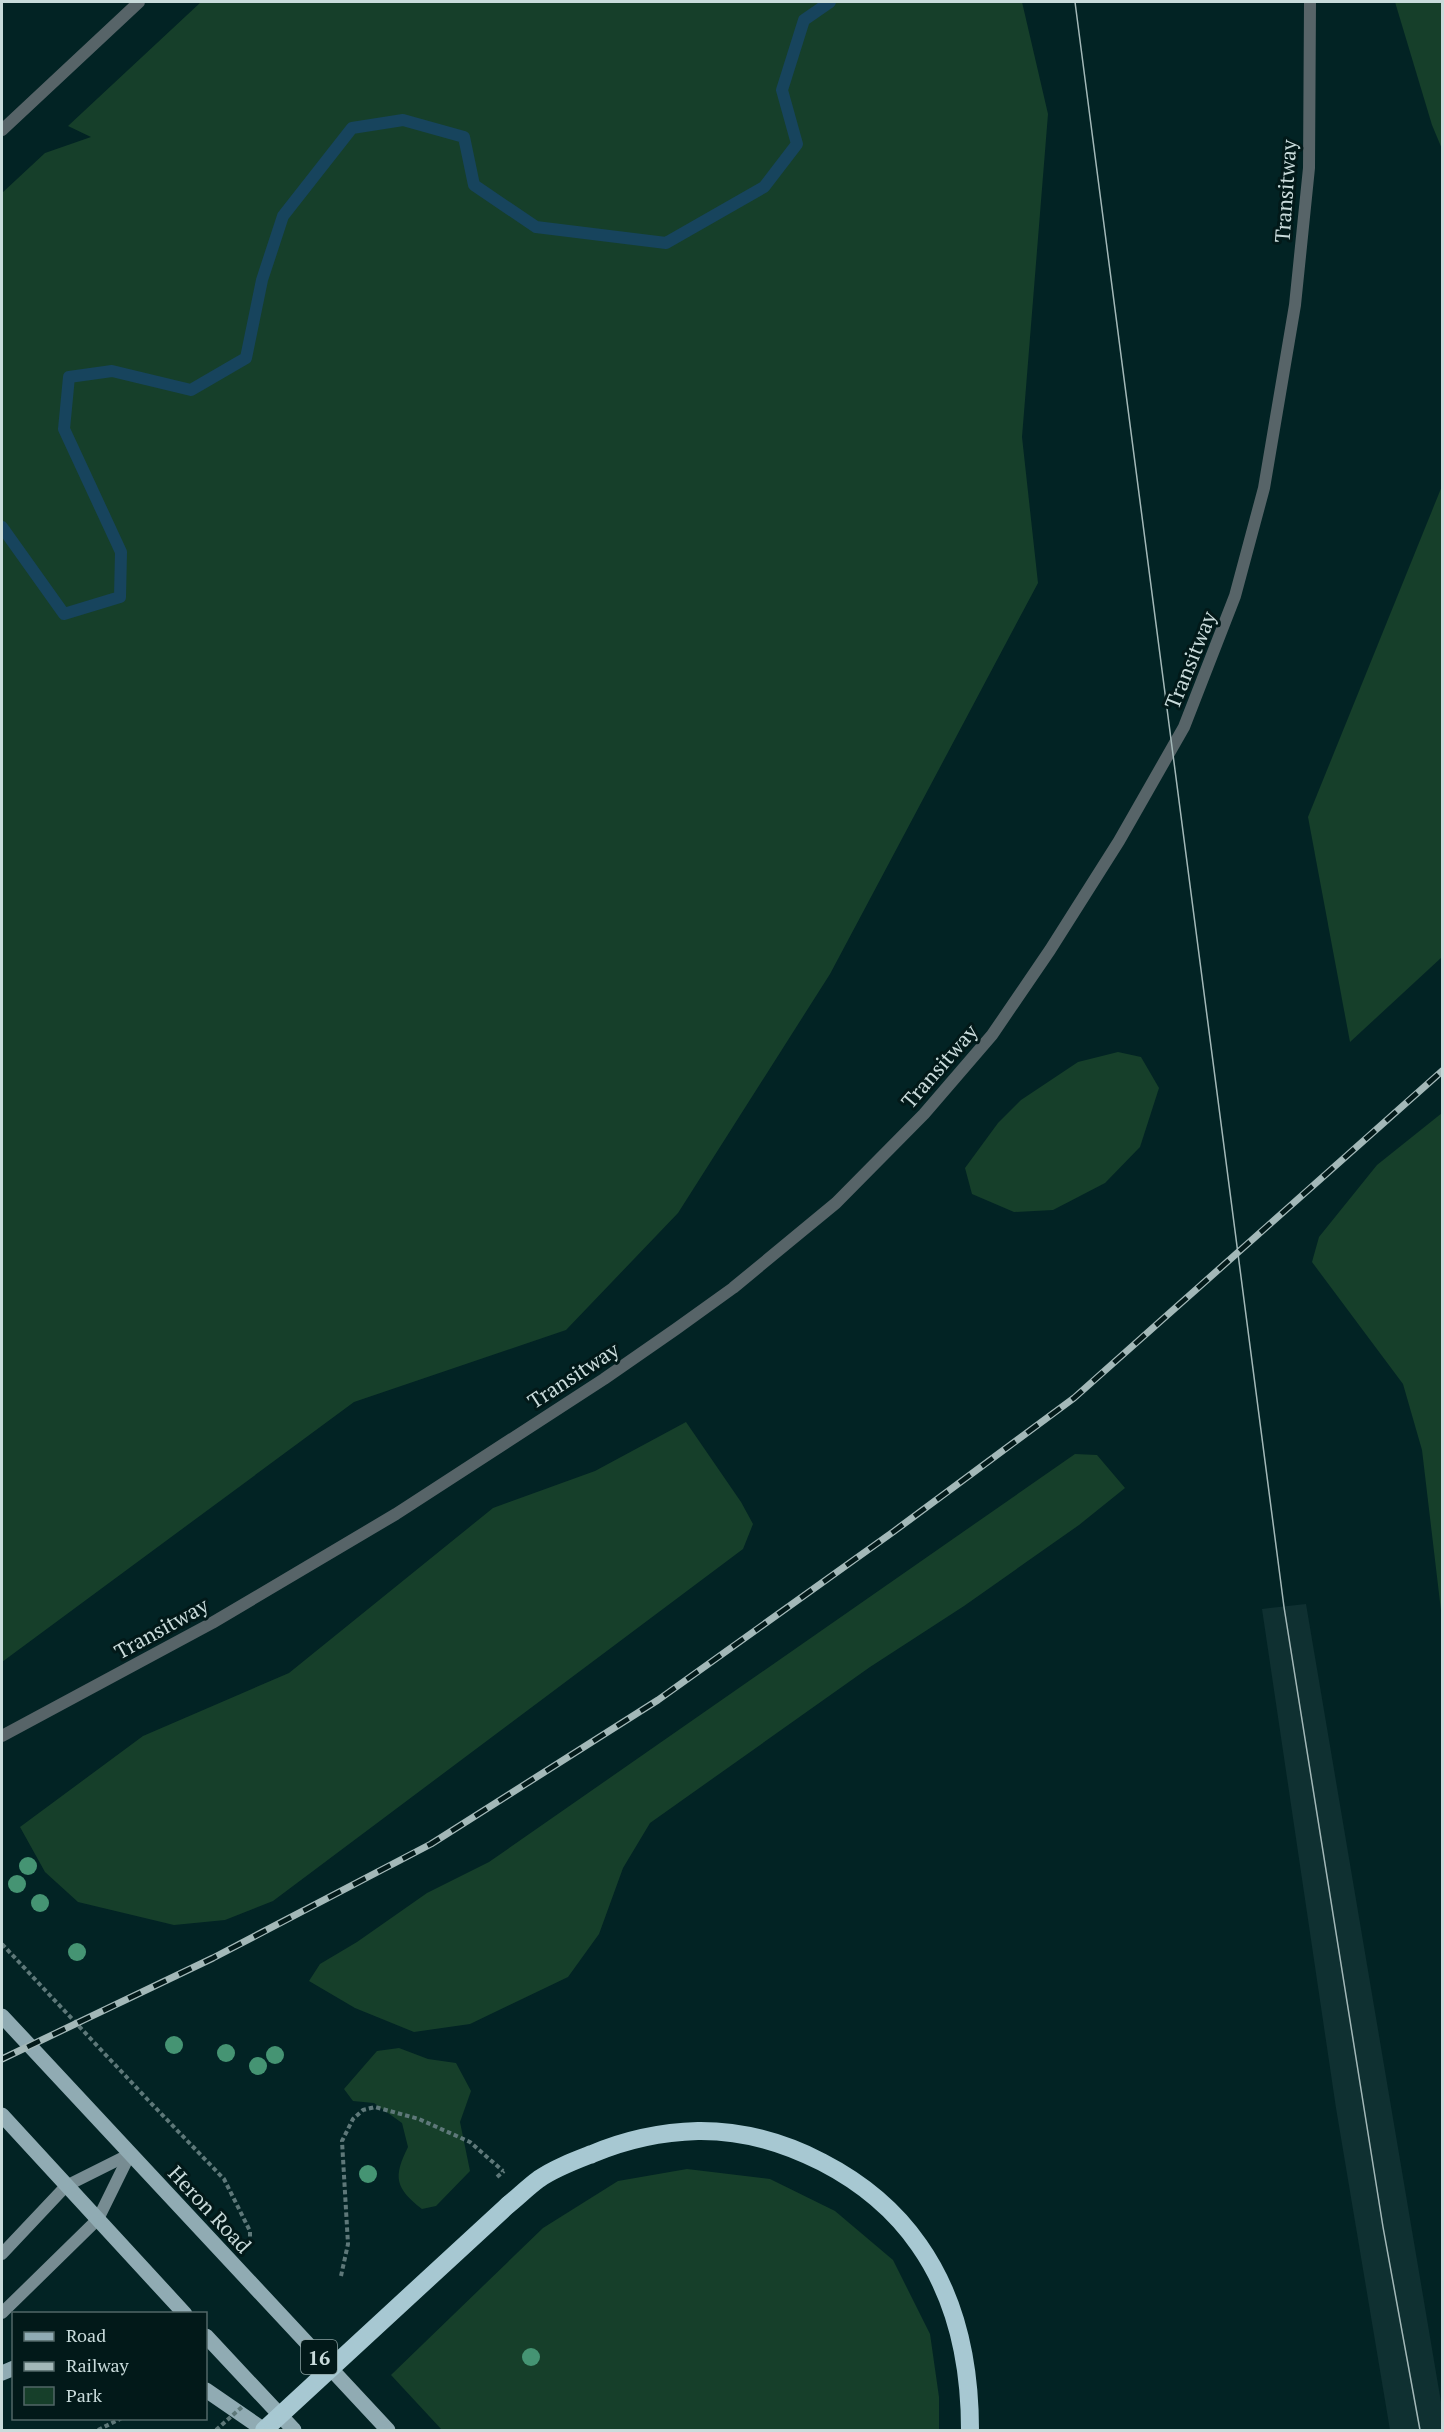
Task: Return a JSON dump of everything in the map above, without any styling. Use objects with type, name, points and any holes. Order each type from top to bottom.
[{"type":"highway","points":[[264,2430],[508,2205],[540,2179],[574,2161],[617,2144],[654,2136],[698,2131],[737,2134],[779,2145],[820,2161],[857,2183],[891,2212],[920,2246],[954,2315],[970,2397],[970,2430]]},
{"type":"main road","name":"Heron Road","points":[[2,2016],[388,2430]]},
{"type":"main road","points":[[2,2115],[183,2312]]},
{"type":"main road","points":[[2,2254],[66,2186],[130,2154]]},
{"type":"main road","points":[[2,2313],[98,2218],[130,2154]]},
{"type":"main road","points":[[207,2337],[294,2430]]},
{"type":"main road","points":[[207,2392],[264,2430]]},
{"type":"street","points":[[2,130],[139,2]]},
{"type":"street","name":"Transitway","points":[[2,1736],[212,1623],[396,1514],[604,1379],[676,1329],[733,1288],[836,1203],[924,1114],[992,1035],[1113,851],[1184,727],[1235,596],[1264,488],[1295,305],[1309,168],[1310,2]]},
{"type":"path","points":[[2,1944],[224,2179],[250,2231],[250,2283]]},
{"type":"path","points":[[341,2276],[348,2244],[342,2141],[353,2120],[363,2110],[375,2107],[418,2119],[470,2142],[504,2171]]},
{"type":"path","points":[[98,2430],[118,2420]]},
{"type":"shaded area","points":[[1306,1604],[1442,2408],[1442,2430],[1390,2430],[1336,2108],[1262,1609]]},
{"type":"green space","points":[[201,2],[1022,2],[1048,114],[1022,437],[1038,583],[830,974],[678,1213],[566,1330],[354,1402],[2,1662],[2,193],[45,153],[91,137],[68,126]]},
{"type":"green space","points":[[1395,2],[1442,2],[1442,149],[1432,125]]},
{"type":"green space","points":[[1442,486],[1442,957],[1350,1042],[1308,817]]},
{"type":"green space","points":[[1118,1052],[1141,1057],[1159,1088],[1140,1147],[1105,1183],[1053,1210],[1014,1212],[972,1194],[965,1168],[998,1123],[1021,1100],[1078,1062]]},
{"type":"green space","points":[[1442,1113],[1442,1619],[1422,1450],[1403,1384],[1312,1262],[1319,1237],[1377,1165]]},
{"type":"green space","points":[[686,1422],[741,1502],[753,1524],[743,1549],[273,1901],[225,1920],[174,1925],[78,1902],[45,1872],[20,1827],[143,1736],[289,1673],[493,1508],[595,1471]]},
{"type":"green space","points":[[1075,1454],[1097,1455],[1125,1488],[1079,1525],[964,1606],[870,1667],[650,1823],[623,1868],[599,1934],[568,1977],[470,2024],[414,2032],[355,2008],[309,1981],[320,1964],[357,1942],[427,1893],[489,1862]]},
{"type":"green space","points":[[399,2048],[428,2059],[456,2063],[471,2091],[460,2122],[470,2171],[436,2206],[422,2209],[406,2195],[399,2181],[400,2166],[408,2147],[402,2123],[374,2103],[353,2101],[344,2089],[377,2051]]},
{"type":"green space","points":[[687,2169],[770,2179],[835,2211],[893,2260],[930,2334],[939,2397],[939,2430],[442,2430],[391,2375],[543,2228],[618,2181]]},
{"type":"waterway","points":[[2,527],[64,614],[120,597],[121,552],[64,429],[69,377],[112,371],[191,390],[246,358],[262,280],[283,216],[352,128],[403,120],[464,137],[474,185],[536,227],[666,243],[764,187],[797,144],[782,90],[804,20],[830,2]]},
{"type":"tram line","points":[[1075,2],[1284,1607],[1383,2227],[1420,2430]]},
{"type":"railway","points":[[2,2059],[213,1958],[431,1844],[658,1700],[893,1532],[1074,1398],[1442,1071]]}]
